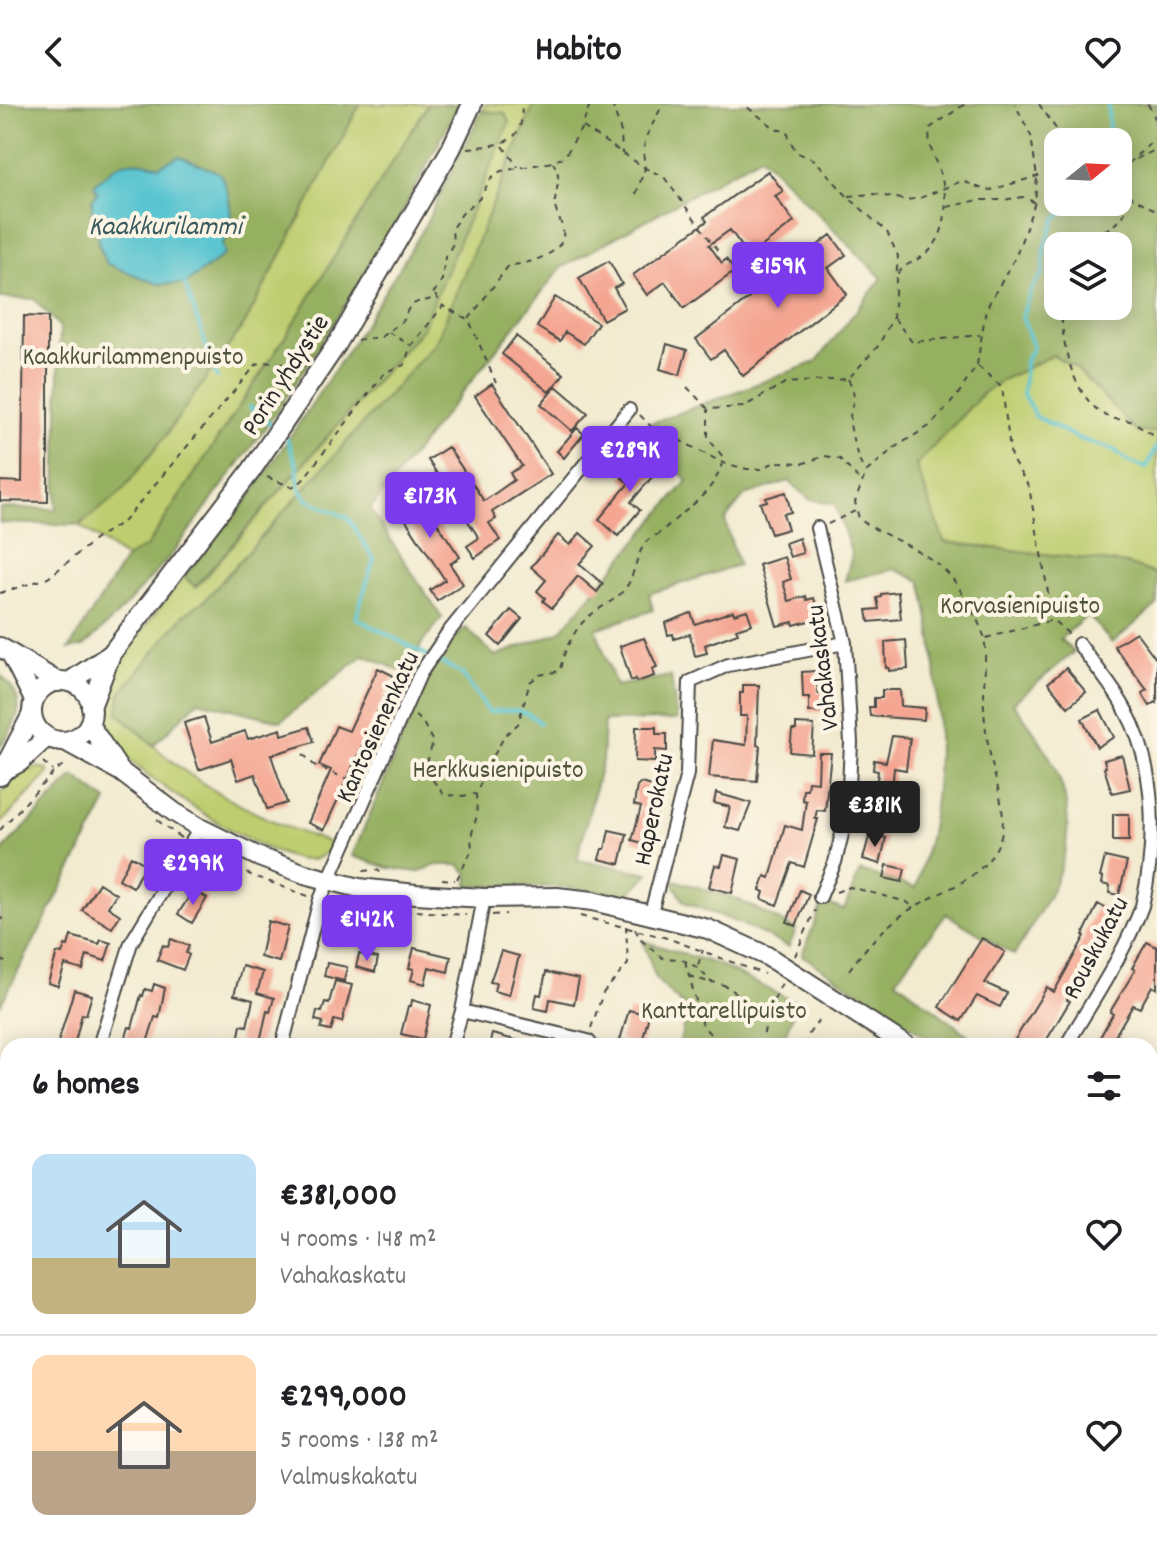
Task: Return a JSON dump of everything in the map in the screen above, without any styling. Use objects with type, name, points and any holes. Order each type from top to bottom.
[{"type":"main road","name":"Porin yhdystie","points":[[90,716],[111,654],[251,471],[326,361],[451,149],[472,104]]},
{"type":"main road","points":[[6,652],[85,692],[90,716],[120,771]]},
{"type":"main road","points":[[6,652],[33,707],[39,731],[120,771],[174,812],[259,857],[329,882],[416,894],[484,898],[557,897],[593,901],[708,929],[754,949],[786,976],[893,1038]]},
{"type":"main road","name":"Porin yhdystie","points":[[63,682],[111,654]]},
{"type":"main road","points":[[2,773],[44,688],[63,682]]},
{"type":"main road","points":[[2,773],[56,739],[78,736],[90,716]]},
{"type":"street","name":"Kantosienenkatu","points":[[284,1038],[320,900],[420,674],[447,634],[634,412]]},
{"type":"street","name":"Vahakaskatu","points":[[817,528],[845,643],[851,729],[848,810],[835,862],[820,897]]},
{"type":"street","name":"Haperokatu","points":[[651,913],[687,774],[690,682],[728,665],[845,643]]},
{"type":"street","name":"Rouskukatu","points":[[1071,1038],[1128,936],[1154,878],[1154,800],[1148,768],[1125,708],[1079,644]]},
{"type":"street","points":[[101,1038],[131,943],[200,828]]},
{"type":"street","points":[[454,1038],[484,898]]},
{"type":"street","points":[[462,1011],[567,1038]]},
{"type":"path","points":[[451,149],[502,145],[515,134],[522,118],[521,104]]},
{"type":"path","points":[[337,344],[381,337],[405,319],[407,310],[417,300],[429,300],[442,280],[445,257],[453,244],[452,228],[464,211],[479,199],[492,177],[501,171],[553,162],[565,156],[582,127],[590,104]]},
{"type":"path","points":[[612,104],[621,132],[622,155]]},
{"type":"path","points":[[636,194],[645,168],[643,150],[647,135],[663,104]]},
{"type":"path","points":[[708,409],[743,407],[785,383],[848,379],[879,345],[893,317],[898,275],[898,256],[893,240],[815,160],[798,153],[789,140],[788,132],[776,129],[743,104]]},
{"type":"path","points":[[898,275],[903,267],[931,250],[943,227],[946,207],[928,140],[930,128],[965,104]]},
{"type":"path","points":[[849,970],[868,943],[890,924],[914,907],[969,878],[995,852],[1003,828],[1002,802],[985,726],[985,638],[955,583],[934,560],[859,519],[855,502],[866,472],[894,448],[931,425],[957,396],[977,365],[986,309],[1016,256],[1035,202],[1037,177],[1031,136],[1015,104]]},
{"type":"path","points":[[1039,104],[1055,128]]},
{"type":"path","points":[[1148,104],[1157,122]]},
{"type":"path","points":[[582,127],[622,155],[664,177],[718,251]]},
{"type":"path","points":[[1132,162],[1157,137]]},
{"type":"path","points":[[502,145],[518,167]]},
{"type":"path","points":[[1135,160],[1157,149]]},
{"type":"path","points":[[469,320],[509,265],[518,265],[547,254],[557,248],[563,238],[561,220],[555,209],[559,170],[553,162]]},
{"type":"path","points":[[847,196],[874,194],[907,200],[962,181],[991,190],[1044,175]]},
{"type":"path","points":[[946,207],[979,200],[1023,197],[1035,202]]},
{"type":"path","points":[[1132,198],[1157,211]]},
{"type":"path","points":[[1105,232],[1122,216]]},
{"type":"path","points":[[435,294],[443,306],[469,320],[496,383]]},
{"type":"path","points":[[251,471],[292,487],[302,481],[385,372],[404,365],[411,346],[443,306]]},
{"type":"path","points":[[893,317],[912,342],[981,335]]},
{"type":"path","points":[[1062,320],[1064,343],[1075,378],[1088,402],[1109,418],[1131,421],[1157,437]]},
{"type":"path","points":[[387,331],[411,346]]},
{"type":"path","points":[[0,593],[48,578],[97,538],[124,521],[256,365],[262,362],[307,365],[326,361]]},
{"type":"path","points":[[977,365],[1002,387],[1011,458],[1029,487],[1053,620],[1079,644]]},
{"type":"path","points":[[848,379],[854,389],[855,403],[849,421],[857,461],[866,472]]},
{"type":"path","points":[[456,880],[472,850],[471,837],[477,815],[476,794],[505,735],[518,724],[530,682],[539,675],[560,671],[562,658],[583,622],[617,598],[629,581],[647,541],[661,533],[670,521],[708,491],[717,478],[723,457],[708,438],[708,409],[687,387]]},
{"type":"path","points":[[634,412],[661,437],[677,439],[723,463],[761,469],[775,462],[804,463],[825,456],[840,459],[861,482]]},
{"type":"path","points":[[817,528],[856,511]]},
{"type":"path","points":[[985,638],[1053,620]]},
{"type":"path","points":[[405,708],[422,721],[433,742],[428,759],[429,775],[444,795],[476,794]]},
{"type":"path","points":[[303,754],[314,765],[354,782]]},
{"type":"path","points":[[0,830],[54,772]]},
{"type":"path","points":[[763,1038],[767,1014],[820,897],[850,887],[907,902],[914,907]]},
{"type":"path","points":[[592,1038],[603,993],[628,964],[626,926]]},
{"type":"path","points":[[634,928],[641,940],[664,959],[675,957],[685,960],[697,967],[711,982]]},
{"type":"path","points":[[697,967],[703,950]]},
{"type":"path","points":[[0,959],[8,964]]},
{"type":"path","points":[[685,960],[703,1026],[714,1038]]},
{"type":"path","points":[[689,976],[724,984],[735,990],[755,1011],[767,1014]]},
{"type":"path","points":[[807,1038],[820,1018]]},
{"type":"green space","name":"Kaakkurilammenpuisto","points":[[0,104],[360,104],[245,323],[163,439],[120,493],[79,525],[0,523],[0,508],[56,509],[60,327],[34,299],[0,298]],"holes":[[[159,166],[229,220],[230,233],[222,244],[158,284],[108,264],[98,242],[99,228],[92,212],[92,200],[98,192]]]},
{"type":"green space","points":[[360,104],[428,104],[289,331],[147,546],[126,558],[79,525],[120,493],[163,439],[245,323]]},
{"type":"green space","points":[[428,104],[459,104],[393,230],[276,413],[172,554],[84,646],[69,649],[126,558],[147,546],[289,331]]},
{"type":"green space","points":[[485,104],[534,104],[436,342],[205,600],[183,616],[118,713],[170,760],[223,796],[277,823],[334,844],[323,855],[313,859],[289,857],[227,828],[129,759],[108,738],[98,721],[99,706],[130,647],[184,576],[196,587],[422,329],[464,228],[505,113],[482,111]]},
{"type":"green space","points":[[534,104],[1157,104],[1157,432],[1137,432],[1077,369],[1053,355],[983,393],[916,465],[944,542],[1126,564],[1157,574],[1157,605],[1112,643],[1088,615],[1060,639],[1074,652],[1013,703],[1054,766],[1067,810],[1063,859],[1054,885],[1014,955],[946,914],[896,980],[972,1038],[929,1038],[802,955],[823,902],[844,910],[860,871],[916,888],[934,804],[938,707],[932,641],[921,581],[894,569],[845,581],[852,555],[835,504],[809,499],[789,481],[745,495],[725,520],[738,565],[649,594],[653,610],[596,629],[616,686],[671,676],[677,720],[604,721],[602,761],[577,860],[649,873],[629,895],[564,887],[468,886],[469,875],[459,865],[437,865],[417,872],[389,868],[352,856],[431,672],[447,646],[466,628],[495,656],[560,632],[688,480],[630,431],[816,362],[882,278],[761,156],[561,268],[370,509],[442,618],[422,643],[408,674],[364,655],[281,721],[198,701],[154,745],[118,713],[120,694],[183,616],[205,600],[436,342]]},
{"type":"green space","points":[[482,111],[505,113],[509,123],[422,329],[195,587],[184,576],[249,498],[352,344],[421,233]]},
{"type":"green space","points":[[1053,355],[1077,369],[1137,432],[1157,432],[1157,574],[1126,564],[944,542],[916,465],[983,393]]},
{"type":"green space","points":[[0,675],[15,693],[18,710],[13,727],[0,747]]},
{"type":"green space","points":[[35,767],[48,769],[48,774],[0,824],[0,794],[12,781]]},
{"type":"green space","points":[[74,776],[107,801],[0,1006],[0,853]]},
{"type":"green space","points":[[671,879],[737,899],[796,929],[789,947],[684,902]]},
{"type":"green space","name":"Kanttarellipuisto","points":[[643,941],[719,965],[797,1003],[784,1038],[681,1038],[687,1010],[656,979]]},
{"type":"water","name":"Kaakkurilammi","points":[[179,156],[220,173],[227,191],[231,219],[222,244],[225,254],[185,284],[158,284],[107,264],[98,242],[99,228],[92,212],[92,200],[98,192],[94,185],[123,163],[159,166]]},
{"type":"building","points":[[768,171],[783,191],[775,196],[794,222],[749,256],[730,230],[709,245],[722,263],[726,259],[735,271],[684,308],[665,282],[647,295],[633,275],[707,221],[704,217]]},
{"type":"building","points":[[831,235],[846,255],[828,268],[847,294],[743,376],[724,350],[711,359],[696,339]]},
{"type":"building","points":[[609,261],[622,284],[614,288],[625,308],[603,320],[579,278]]},
{"type":"building","points":[[555,297],[598,323],[584,344],[565,332],[560,341],[537,327]]},
{"type":"building","points":[[24,316],[48,317],[48,502],[0,501],[0,481],[22,482]]},
{"type":"building","points":[[516,336],[564,374],[549,392],[502,354]]},
{"type":"building","points":[[667,344],[687,350],[680,375],[660,369]]},
{"type":"building","points":[[492,384],[551,474],[492,512],[496,519],[489,523],[500,540],[475,558],[467,546],[479,538],[428,460],[448,447],[484,501],[514,480],[510,473],[522,466],[475,396]]},
{"type":"building","points":[[556,386],[588,413],[572,431],[541,404]]},
{"type":"building","points":[[577,428],[584,434],[564,458],[557,451]]},
{"type":"building","points":[[648,452],[663,464],[631,502],[640,510],[618,536],[599,519],[629,483],[622,478]]},
{"type":"building","points":[[412,486],[460,557],[450,564],[463,584],[437,601],[430,590],[445,580],[392,499]]},
{"type":"building","points":[[786,492],[791,512],[783,514],[788,529],[771,534],[760,503]]},
{"type":"building","points":[[580,533],[595,546],[579,564],[603,584],[597,592],[578,576],[552,608],[537,591],[546,580],[531,567],[558,535],[570,545]]},
{"type":"building","points":[[799,538],[803,553],[790,557],[785,543]]},
{"type":"building","points":[[784,557],[791,579],[783,582],[789,601],[806,596],[807,600],[814,598],[820,618],[777,626],[759,565]]},
{"type":"building","points":[[898,592],[901,619],[869,622],[867,610],[879,609],[877,598],[881,594]]},
{"type":"building","points":[[511,610],[522,619],[500,646],[489,636]]},
{"type":"building","points":[[747,610],[752,624],[736,629],[738,633],[705,645],[707,653],[695,656],[690,634],[674,639],[673,634],[668,635],[665,623],[691,613],[695,624],[733,611],[734,614]]},
{"type":"building","points":[[1136,632],[1157,660],[1157,704],[1150,706],[1142,693],[1147,690],[1114,646]]},
{"type":"building","points":[[644,638],[657,667],[652,669],[654,676],[631,681],[620,646]]},
{"type":"building","points":[[906,640],[908,669],[889,671],[886,668],[885,642]]},
{"type":"building","points":[[378,668],[394,676],[324,830],[308,823],[331,770],[319,765],[336,726],[349,731]]},
{"type":"building","points":[[1066,668],[1086,692],[1068,707],[1048,683]]},
{"type":"building","points":[[816,671],[818,693],[829,696],[830,711],[809,712],[809,697],[803,697],[802,672]]},
{"type":"building","points":[[743,685],[759,685],[757,781],[709,777],[713,740],[746,745],[747,716],[740,716]]},
{"type":"building","points":[[882,690],[900,690],[901,706],[925,708],[924,720],[870,716],[869,707],[874,707],[874,698],[882,698]]},
{"type":"building","points":[[1100,710],[1114,737],[1097,747],[1082,719]]},
{"type":"building","points":[[204,717],[212,742],[245,731],[248,739],[281,729],[282,735],[309,727],[314,742],[271,755],[287,803],[267,809],[255,774],[238,780],[231,759],[199,770],[184,723]]},
{"type":"building","points":[[796,724],[814,725],[812,754],[790,752],[792,730],[796,730]]},
{"type":"building","points":[[636,727],[656,727],[656,734],[667,734],[667,751],[655,750],[655,762],[635,761]]},
{"type":"building","points":[[892,736],[910,738],[906,770],[894,768],[890,814],[873,816],[878,771],[873,770],[874,760],[886,762]]},
{"type":"building","points":[[819,753],[831,753],[825,811],[817,810],[815,819],[818,819],[804,867],[792,863],[777,905],[762,899],[764,892],[760,890],[765,876],[770,878],[785,825],[802,830],[806,801],[802,800],[803,789],[807,789],[808,781],[818,782]]},
{"type":"building","points":[[1122,755],[1130,789],[1112,793],[1104,760]]},
{"type":"building","points":[[640,783],[657,787],[656,806],[659,807],[646,844],[632,840],[641,807],[634,805]]},
{"type":"building","points":[[716,793],[751,803],[740,831],[725,827],[730,807],[714,803]]},
{"type":"building","points":[[1113,814],[1129,814],[1129,841],[1113,841]]},
{"type":"building","points":[[609,830],[627,834],[620,864],[599,859],[602,849],[605,849]]},
{"type":"building","points":[[870,833],[886,838],[880,864],[863,859]]},
{"type":"building","points":[[724,855],[740,859],[732,893],[709,887],[715,865],[721,866]]},
{"type":"building","points":[[131,856],[145,864],[133,887],[119,879]]},
{"type":"building","points":[[1105,857],[1127,862],[1119,895],[1109,893],[1110,886],[1102,884],[1103,878],[1100,877]]},
{"type":"building","points":[[887,865],[905,869],[902,882],[884,878]]},
{"type":"building","points":[[99,883],[116,894],[108,907],[120,915],[112,928],[82,910]]},
{"type":"building","points":[[800,890],[809,894],[796,926],[787,922]]},
{"type":"building","points":[[196,892],[207,898],[192,923],[178,914]]},
{"type":"building","points":[[1098,904],[1114,913],[1048,1038],[1016,1038],[1047,987],[1054,992]]},
{"type":"building","points":[[268,921],[288,927],[279,962],[260,957]]},
{"type":"building","points":[[71,936],[99,944],[101,940],[111,943],[105,961],[87,955],[83,970],[65,965],[58,986],[48,983],[57,953],[62,954]]},
{"type":"building","points":[[982,938],[1005,952],[985,983],[1007,993],[1000,1007],[977,996],[961,1021],[939,1007]]},
{"type":"building","points":[[171,939],[189,946],[183,970],[157,960],[163,945],[168,947]]},
{"type":"building","points":[[1147,942],[1157,947],[1157,989],[1152,986],[1140,1008],[1133,1005],[1116,1034],[1119,1038],[1100,1038],[1113,1014],[1110,1012],[1135,970],[1132,968]]},
{"type":"building","points":[[414,948],[451,957],[448,972],[429,967],[425,984],[411,980],[414,969],[409,968]]},
{"type":"building","points":[[501,951],[519,956],[509,995],[494,991],[496,983],[490,982]]},
{"type":"building","points":[[359,954],[378,958],[375,972],[356,967]]},
{"type":"building","points":[[327,963],[347,967],[344,981],[324,976]]},
{"type":"building","points":[[242,966],[263,972],[257,993],[274,998],[270,1012],[267,1011],[261,1038],[239,1038],[241,1025],[247,1026],[253,1000],[234,995]]},
{"type":"building","points":[[546,972],[579,979],[574,1004],[550,999],[548,1011],[534,1008],[537,994],[541,995]]},
{"type":"building","points":[[335,981],[352,985],[342,1022],[334,1020],[331,1031],[321,1029],[323,1022],[315,1020],[317,1011],[322,1012],[325,1002],[329,1003]]},
{"type":"building","points":[[154,984],[165,988],[159,1018],[155,1017],[148,1038],[126,1038],[129,1027],[132,1028],[141,995],[145,989],[152,991]]},
{"type":"building","points":[[74,990],[92,995],[86,1015],[82,1014],[76,1038],[59,1038]]},
{"type":"building","points":[[412,1000],[431,1005],[423,1038],[401,1034],[408,1006],[411,1006]]},
{"type":"building","points":[[629,1010],[649,1015],[643,1038],[621,1038]]},
{"type":"waterway","points":[[1108,104],[1109,128]]},
{"type":"waterway","points":[[1059,216],[1045,246],[1043,273],[1031,290],[1022,316],[1033,347],[1025,362],[1023,394],[1035,416],[1077,438],[1114,450],[1128,461],[1146,468],[1157,446]]},
{"type":"waterway","points":[[185,284],[217,378]]},
{"type":"waterway","points":[[250,407],[270,424]]},
{"type":"waterway","points":[[287,439],[297,466],[299,488],[308,500],[348,518],[374,559],[356,618],[461,673],[489,712],[516,711],[540,723]]},
{"type":"park label","name":"Korvasienipuisto","points":[[1020,604]]},
{"type":"park label","name":"Herkkusienipuisto","points":[[498,768]]}]
